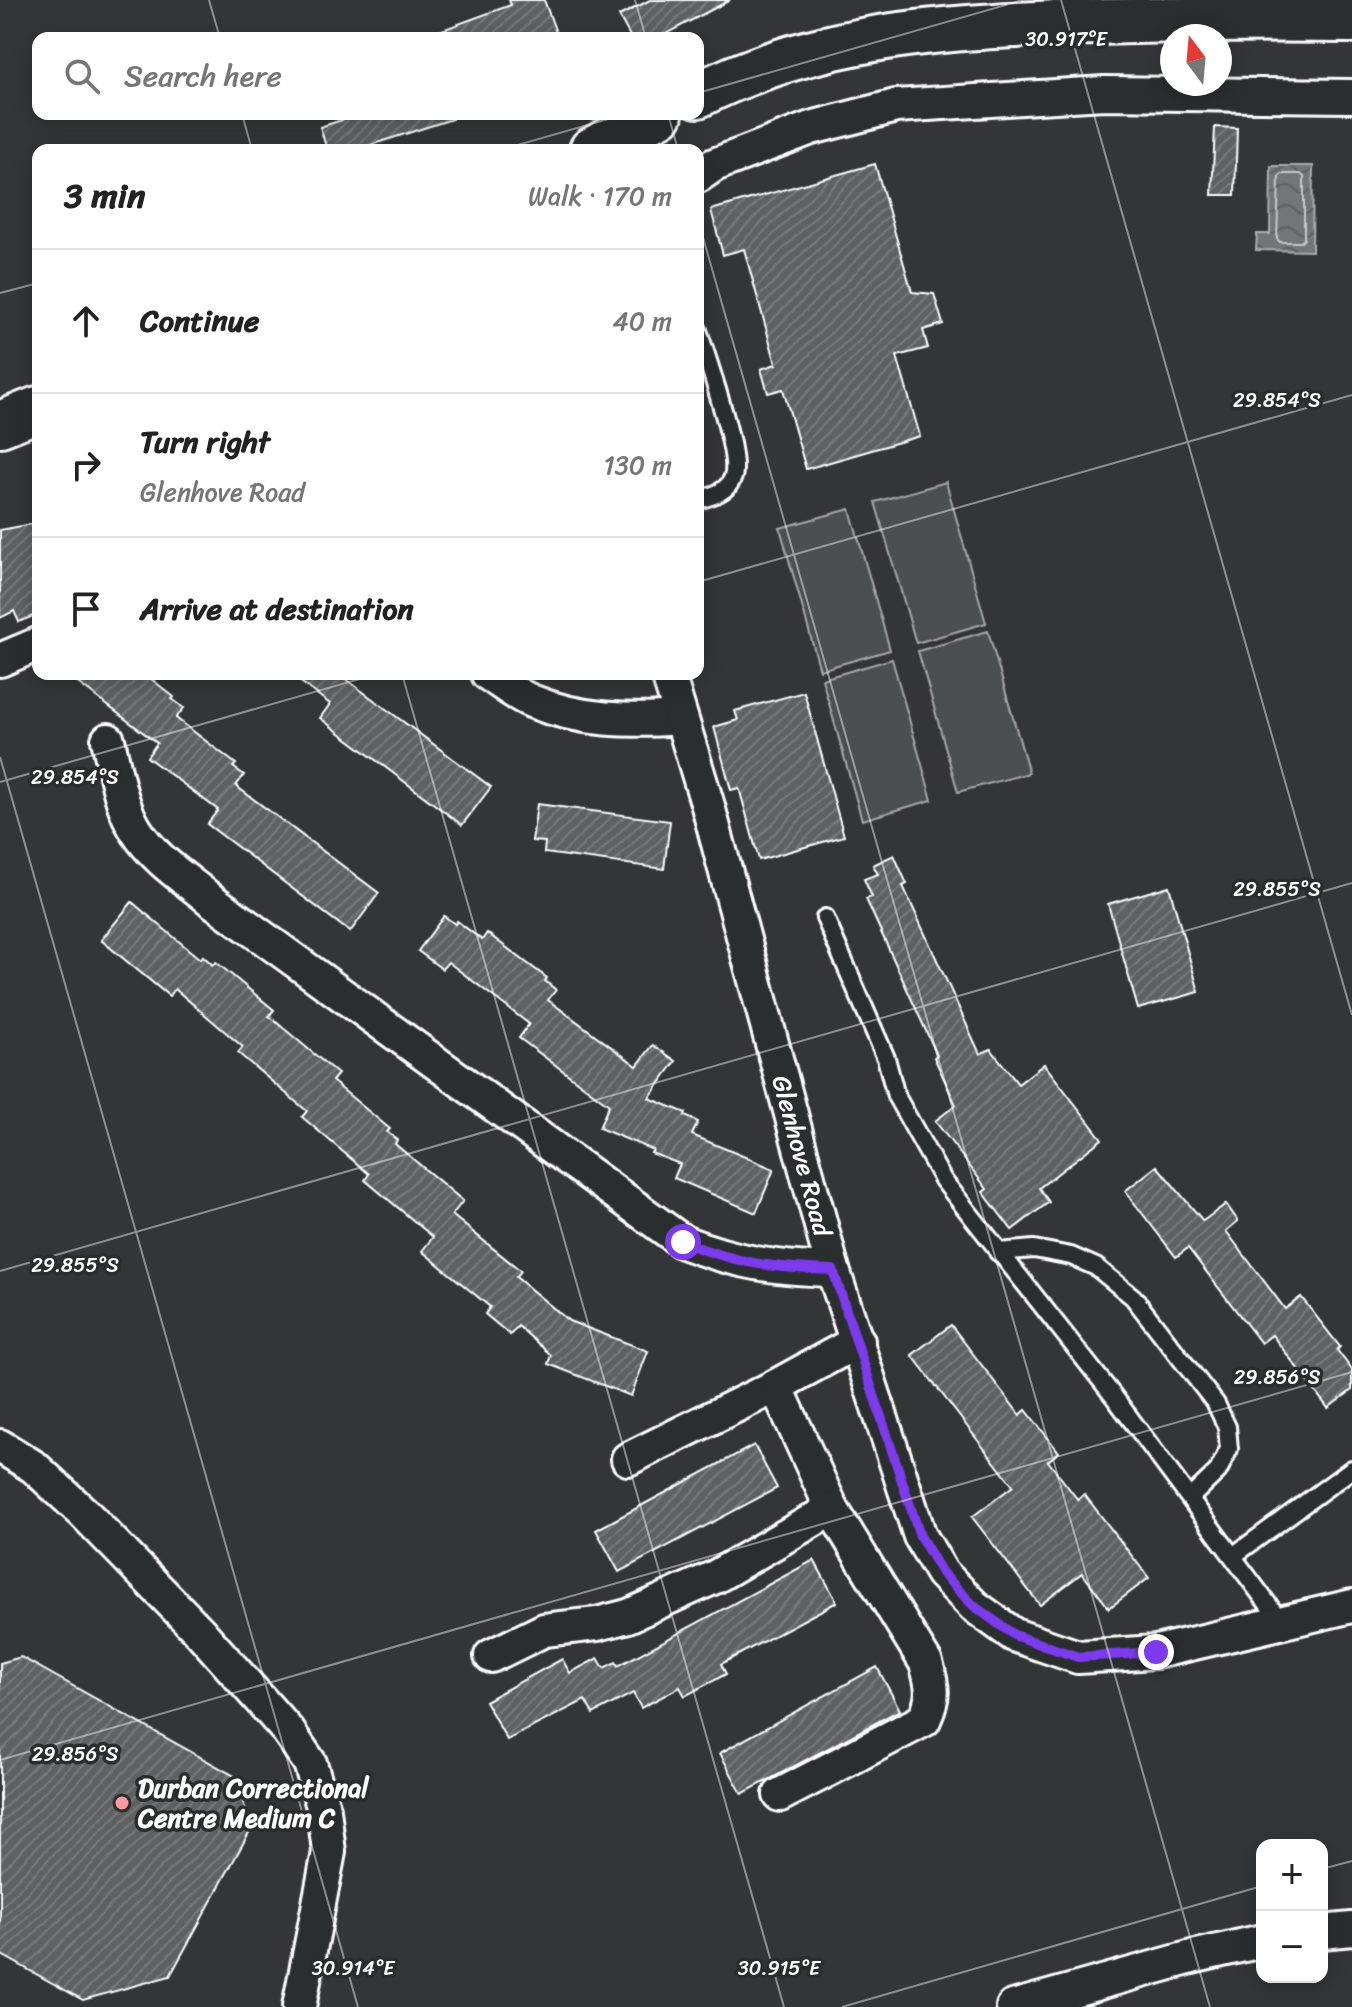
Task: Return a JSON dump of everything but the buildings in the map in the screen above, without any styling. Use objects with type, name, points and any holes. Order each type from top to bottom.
[{"type":"street","points":[[704,92],[769,64],[869,38],[917,31],[1122,11],[1352,20]]},
{"type":"street","points":[[704,172],[714,165],[811,128],[896,106],[1104,93],[1352,96]]},
{"type":"street","points":[[603,144],[649,120]]},
{"type":"street","points":[[0,424],[32,411]]},
{"type":"street","points":[[0,660],[32,647]]},
{"type":"street","points":[[497,680],[528,700],[563,712],[636,722],[681,718]]},
{"type":"street","name":"Glenhove Road","points":[[670,680],[708,806],[833,1270],[920,1536],[942,1573],[974,1606],[1014,1635],[1078,1657],[1156,1652],[1352,1606]]},
{"type":"street","points":[[108,740],[122,797],[135,829],[158,857],[210,899],[683,1242],[721,1257],[775,1268],[833,1270]]},
{"type":"street","points":[[628,1459],[776,1386],[858,1341]]},
{"type":"street","points":[[776,1386],[832,1509],[926,1663],[933,1701],[924,1720],[780,1795]]},
{"type":"street","points":[[0,1446],[34,1467],[95,1524],[201,1633],[288,1731],[310,1763],[324,1810],[329,1852],[299,2007]]},
{"type":"street","points":[[491,1656],[544,1630],[597,1624],[628,1616],[715,1577],[832,1509]]},
{"type":"street","points":[[1328,1931],[1352,1929]]},
{"type":"street","points":[[1013,2007],[1256,1942]]},
{"type":"lane","points":[[704,350],[730,437],[735,471],[726,489],[704,498]]},
{"type":"lane","points":[[825,918],[886,1058],[896,1096],[943,1180],[1115,1398],[1282,1623]]},
{"type":"lane","points":[[998,1252],[1034,1249],[1071,1256],[1096,1267],[1133,1297],[1163,1335],[1216,1404],[1227,1427],[1229,1449],[1218,1471],[1190,1498]]},
{"type":"lane","points":[[1233,1556],[1352,1469]]},
{"type":"shaded area","points":[[946,482],[986,623],[916,643],[875,502]]},
{"type":"shaded area","points":[[850,509],[890,650],[820,670],[780,528]]},
{"type":"shaded area","points":[[988,631],[1029,773],[958,792],[918,651]]},
{"type":"shaded area","points":[[892,659],[932,800],[862,820],[822,679]]},
{"type":"water","points":[[1271,166],[1313,166],[1312,251],[1256,250],[1257,234],[1270,234]]},
{"type":"place","name":"Durban Correctional Centre Medium C","points":[[122,1803]]},
{"type":"route","points":[[683,1242],[721,1257],[775,1268],[833,1270],[920,1536],[942,1573],[974,1606],[1014,1635],[1078,1657],[1156,1652]]}]
